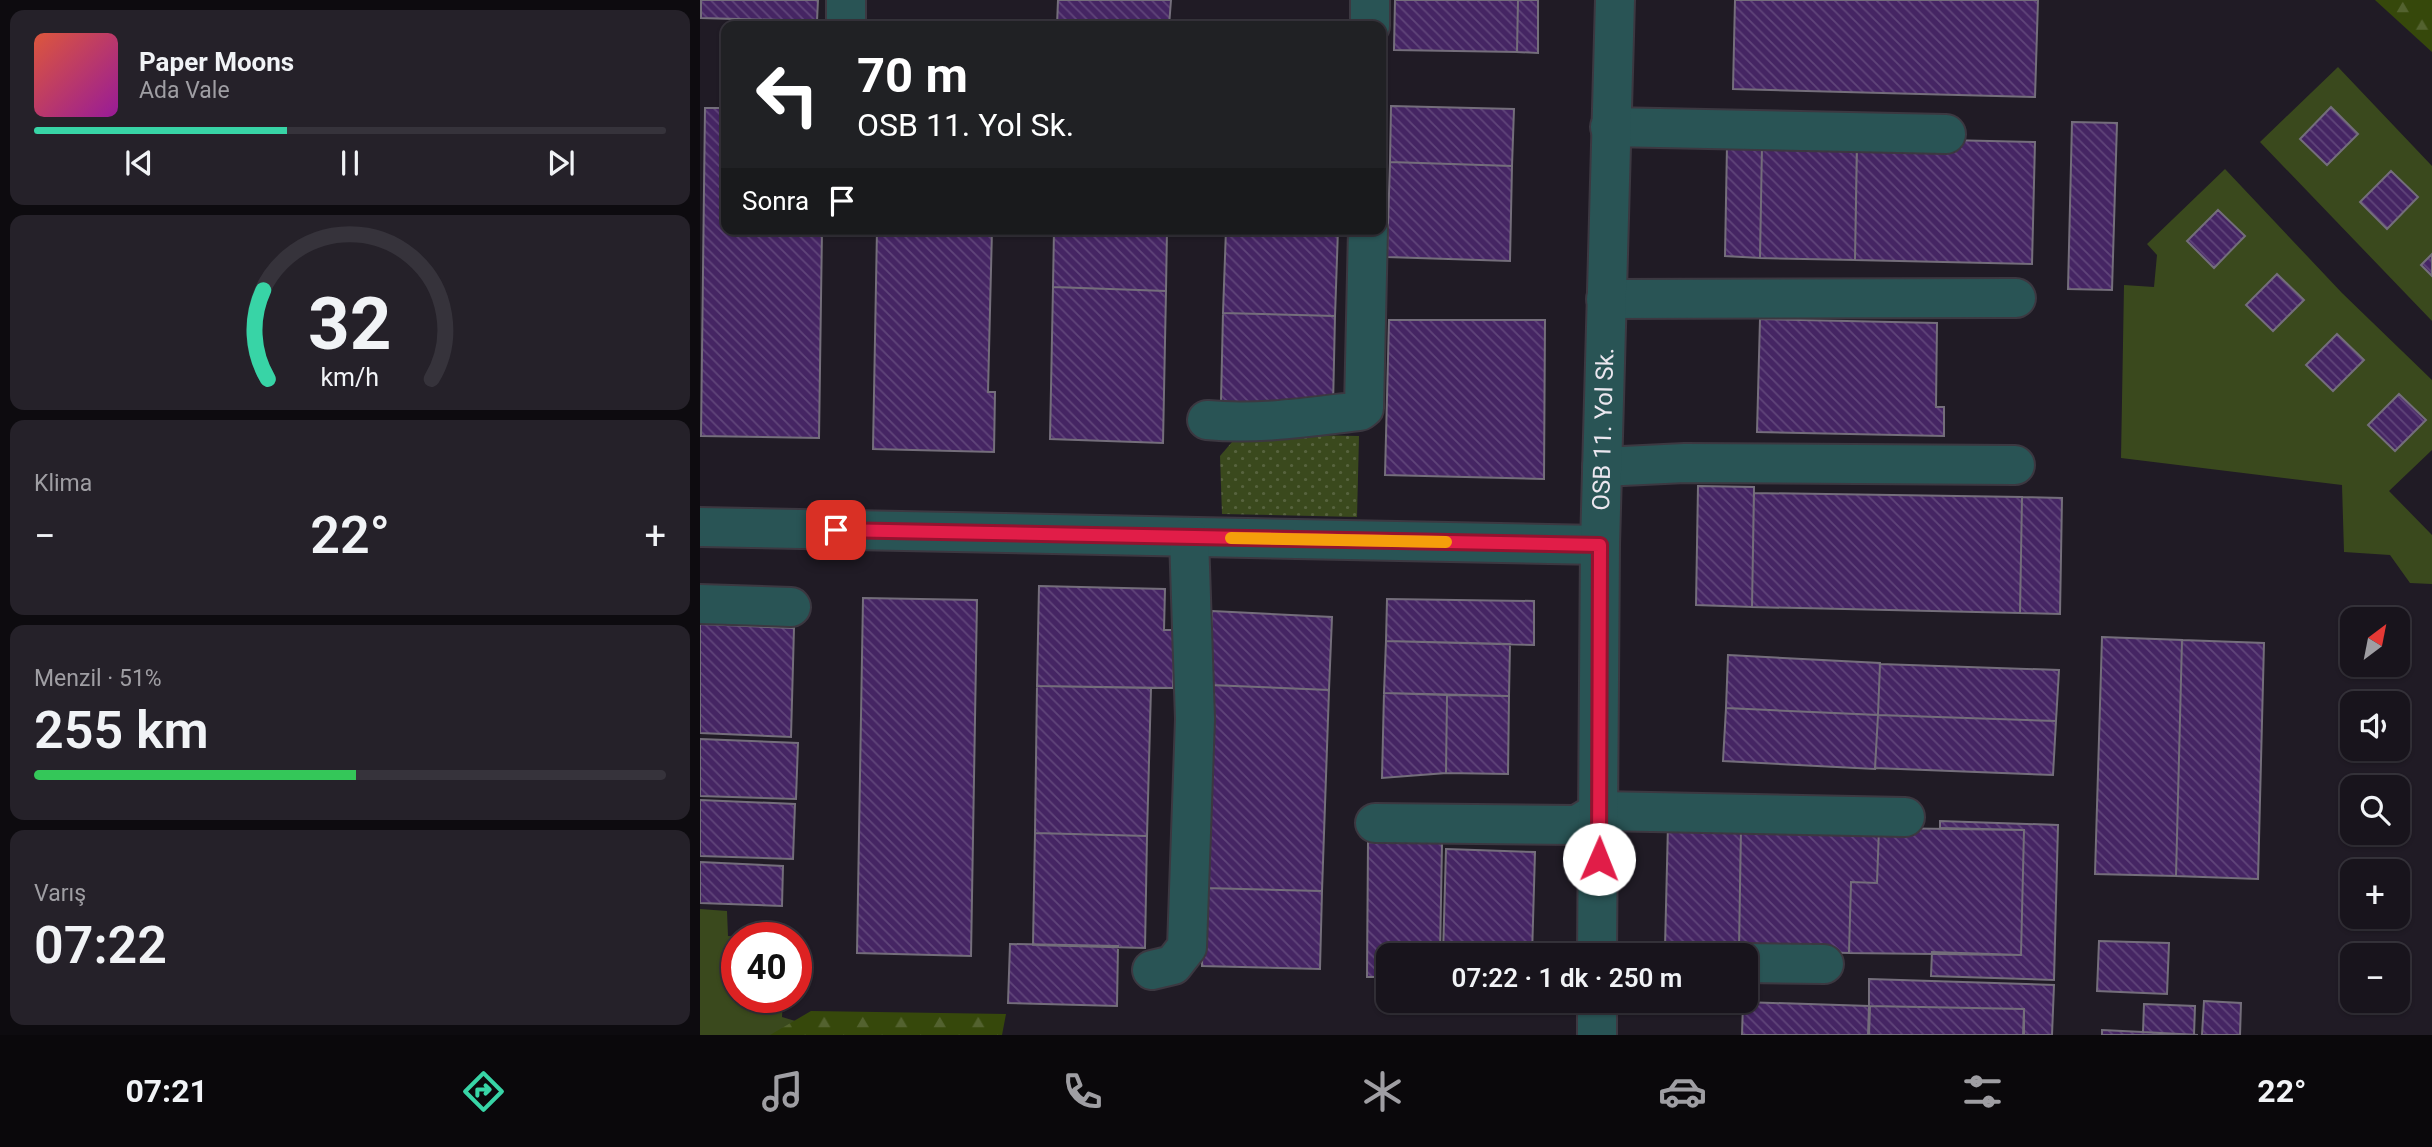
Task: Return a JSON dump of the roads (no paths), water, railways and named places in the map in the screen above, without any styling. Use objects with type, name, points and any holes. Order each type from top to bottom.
[{"type":"street","points":[[846,0],[846,21]]},
{"type":"street","points":[[1370,0],[1370,21]]},
{"type":"street","name":"OSB 11. Yol Sk.","points":[[700,527],[1600,545],[1615,0]]},
{"type":"street","points":[[1611,127],[1946,134]]},
{"type":"street","points":[[1207,421],[1268,421],[1360,411],[1364,408],[1368,235]]},
{"type":"street","points":[[1606,299],[2016,298]]},
{"type":"street","points":[[1602,467],[1685,463],[2015,465]]},
{"type":"street","points":[[1152,970],[1173,965],[1186,947],[1195,719],[1189,537]]},
{"type":"street","points":[[1597,943],[1600,545]]},
{"type":"street","points":[[700,604],[791,607]]},
{"type":"street","points":[[1375,822],[1577,825],[1600,811],[1905,817]]},
{"type":"street","points":[[1758,963],[1824,964]]},
{"type":"street","points":[[1597,1013],[1597,1035]]}]
